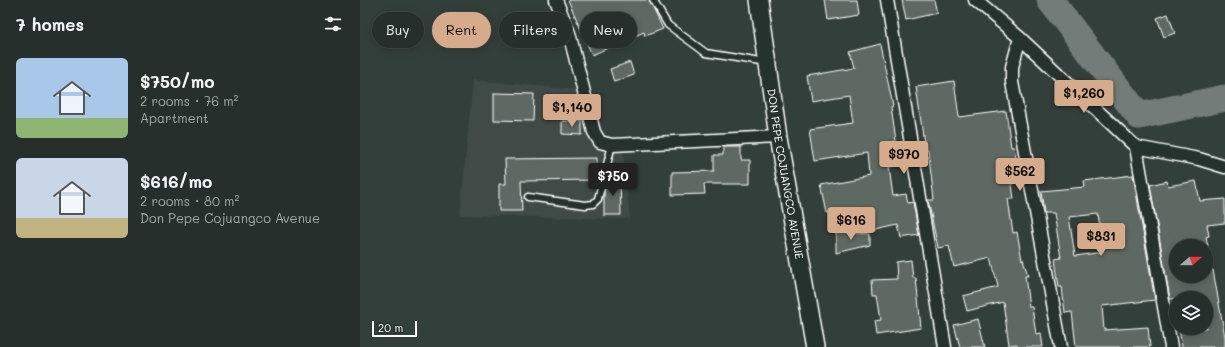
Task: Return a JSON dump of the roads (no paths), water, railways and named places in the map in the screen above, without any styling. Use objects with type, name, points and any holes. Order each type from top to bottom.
[{"type":"street","points":[[556,0],[569,33],[594,132],[600,142],[612,145],[778,137]]},
{"type":"street","name":"DON PEPE COJUANGCO AVENUE","points":[[759,0],[778,137],[815,347]]},
{"type":"street","points":[[887,0],[945,347]]},
{"type":"street","points":[[975,0],[1020,38],[1136,147],[1199,159],[1225,167]]},
{"type":"street","points":[[1020,38],[1012,67],[1012,82],[1061,347]]},
{"type":"street","points":[[1136,147],[1171,347]]},
{"type":"lane","points":[[653,0],[668,25],[706,53],[768,63]]},
{"type":"lane","points":[[528,197],[584,205],[594,204],[598,199],[612,145]]},
{"type":"waterway","points":[[1050,0],[1139,116],[1225,98]]}]
